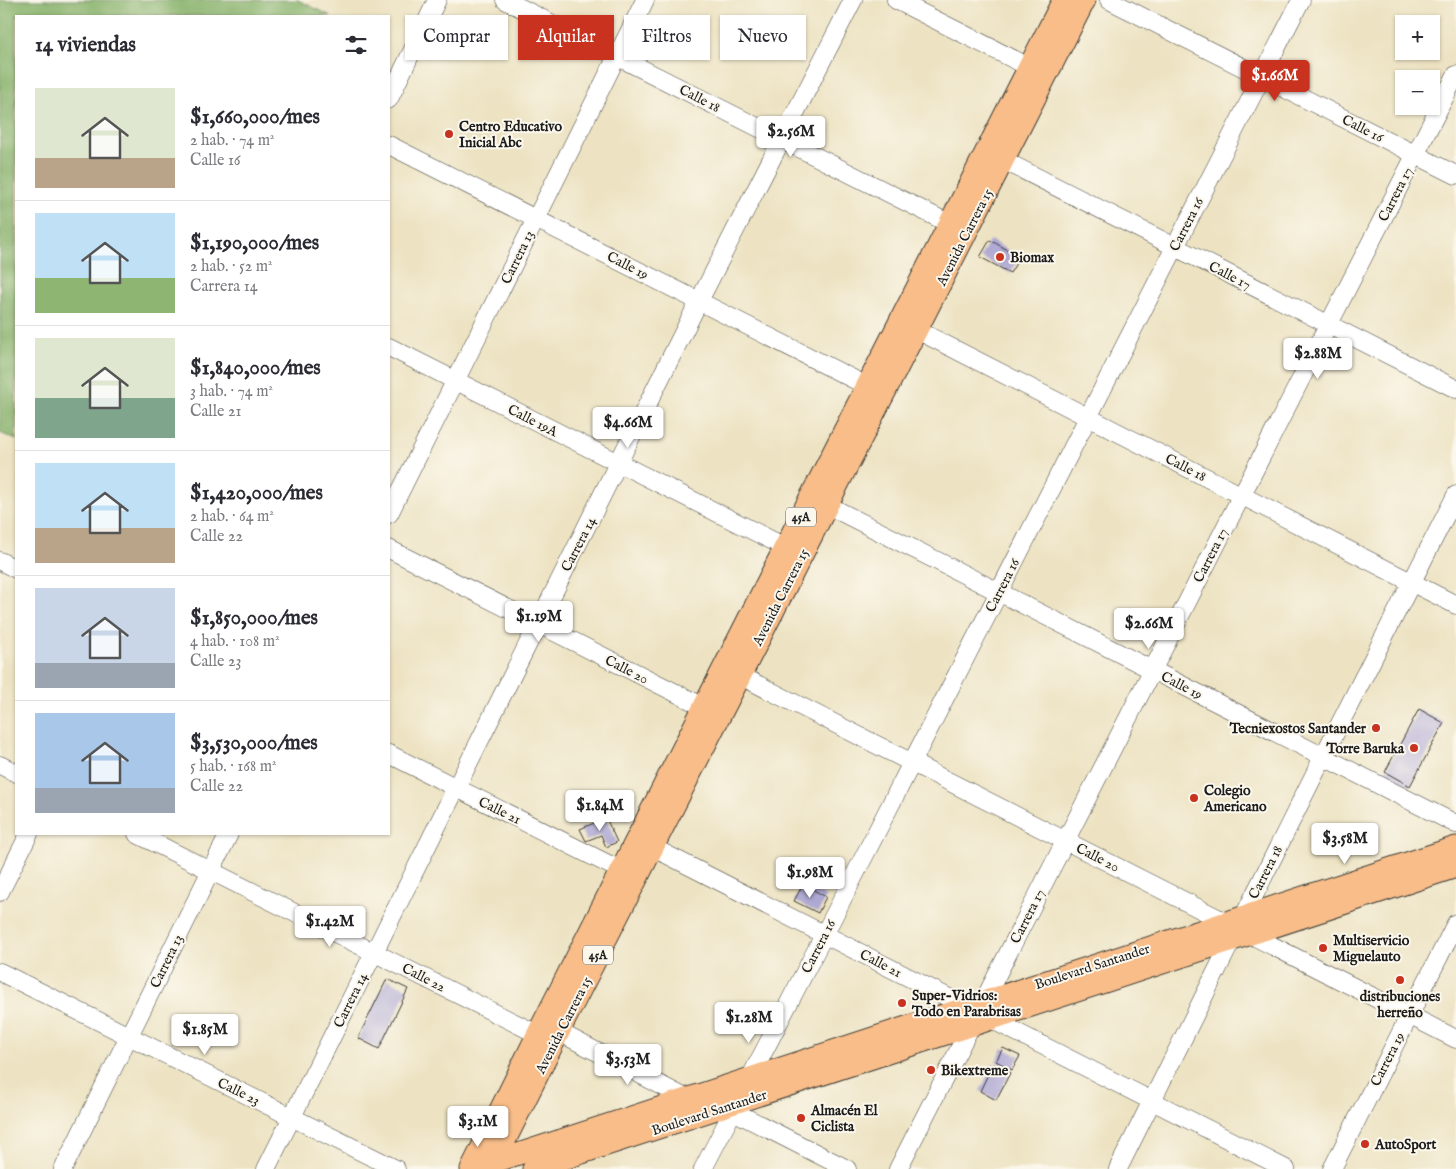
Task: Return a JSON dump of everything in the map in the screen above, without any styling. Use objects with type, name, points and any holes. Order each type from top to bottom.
[{"type":"main road","name":"Avenida Carrera 15","points":[[645,843],[704,707],[1063,0]]},
{"type":"main road","name":"Avenida Carrera 15","points":[[471,1169],[538,1034],[741,676],[1084,0]]},
{"type":"main road","name":"Boulevard Santander","points":[[471,1169],[493,1165],[750,1078],[978,1013],[1238,928],[1456,847]]},
{"type":"main road","name":"Boulevard Santander","points":[[1238,928],[1456,867]]},
{"type":"main road","name":"Avenida Carrera 15","points":[[493,1165],[559,1032],[629,874]]},
{"type":"main road","name":"Boulevard Santander","points":[[533,1169],[727,1108],[978,1013]]},
{"type":"street","points":[[390,97],[437,0]]},
{"type":"street","name":"Calle 18","points":[[505,0],[950,224]]},
{"type":"street","name":"Carrera 13","points":[[390,512],[645,0]]},
{"type":"street","name":"Carrera 14","points":[[266,1169],[699,301],[853,0]]},
{"type":"street","points":[[896,0],[1029,67]]},
{"type":"street","name":"Calle 16","points":[[1109,0],[1456,175]]},
{"type":"street","name":"Carrera 16","points":[[703,1169],[727,1108],[750,1078],[1300,0]]},
{"type":"street","name":"Carrera 17","points":[[898,1169],[1456,75]]},
{"type":"street","name":"Calle 19","points":[[390,146],[867,386]]},
{"type":"street","name":"Calle 17","points":[[1003,160],[1456,389]]},
{"type":"street","name":"Calle 18","points":[[917,330],[1456,605]]},
{"type":"street","name":"Calle 19A","points":[[390,347],[785,547]]},
{"type":"street","name":"Carrera 18","points":[[1118,1169],[1323,757],[1456,496]]},
{"type":"street","name":"Calle 19","points":[[827,505],[1456,824]]},
{"type":"street","name":"Calle 20","points":[[390,550],[704,707]]},
{"type":"street","points":[[0,561],[15,568]]},
{"type":"street","name":"Calle 20","points":[[741,676],[1456,1039]]},
{"type":"street","name":"Calle 21","points":[[390,755],[629,874]]},
{"type":"street","points":[[0,765],[15,772]]},
{"type":"street","points":[[0,892],[28,835]]},
{"type":"street","name":"Calle 22","points":[[139,835],[538,1034]]},
{"type":"street","name":"Carrera 13","points":[[62,1169],[229,835]]},
{"type":"street","name":"Calle 21","points":[[645,843],[1286,1169]]},
{"type":"street","name":"Carrera 19","points":[[1332,1169],[1456,923]]},
{"type":"street","name":"Calle 23","points":[[0,972],[396,1169]]},
{"type":"street","points":[[538,1034],[559,1032],[687,1098],[727,1108],[848,1169]]},
{"type":"green space","points":[[0,0],[298,0],[329,15],[15,15],[15,440],[0,433]]},
{"type":"building","name":"Biomax","points":[[990,240],[1020,257],[1010,273],[980,257]]},
{"type":"building","name":"Torre Baruka","points":[[1419,709],[1444,723],[1410,786],[1385,772]]},
{"type":"building","points":[[606,818],[617,842],[606,847],[601,835],[586,841],[580,829]]},
{"type":"building","points":[[803,884],[826,897],[818,913],[794,901]]},
{"type":"building","points":[[387,979],[408,989],[379,1049],[358,1038]]},
{"type":"building","points":[[1003,1048],[1020,1056],[1012,1070],[996,1061]]},
{"type":"building","points":[[993,1064],[1010,1073],[996,1100],[980,1091]]},
{"type":"place","name":"Centro Educativo Inicial Abc","points":[[449,134]]},
{"type":"place","name":"Biomax","points":[[1000,257]]},
{"type":"place","name":"Tecniexostos Santander","points":[[1376,728]]},
{"type":"place","name":"Torre Baruka","points":[[1414,748]]},
{"type":"place","name":"Colegio Americano","points":[[1194,798]]},
{"type":"place","name":"Multiservicio Miguelauto","points":[[1323,948]]},
{"type":"place","name":"distribuciones herreño","points":[[1400,980]]},
{"type":"place","name":"Super-Vidrios: Todo en Parabrisas","points":[[902,1003]]},
{"type":"place","name":"Bikextreme","points":[[931,1070]]},
{"type":"place","name":"Almacén El Ciclista","points":[[801,1118]]},
{"type":"place","name":"AutoSport","points":[[1365,1144]]}]
